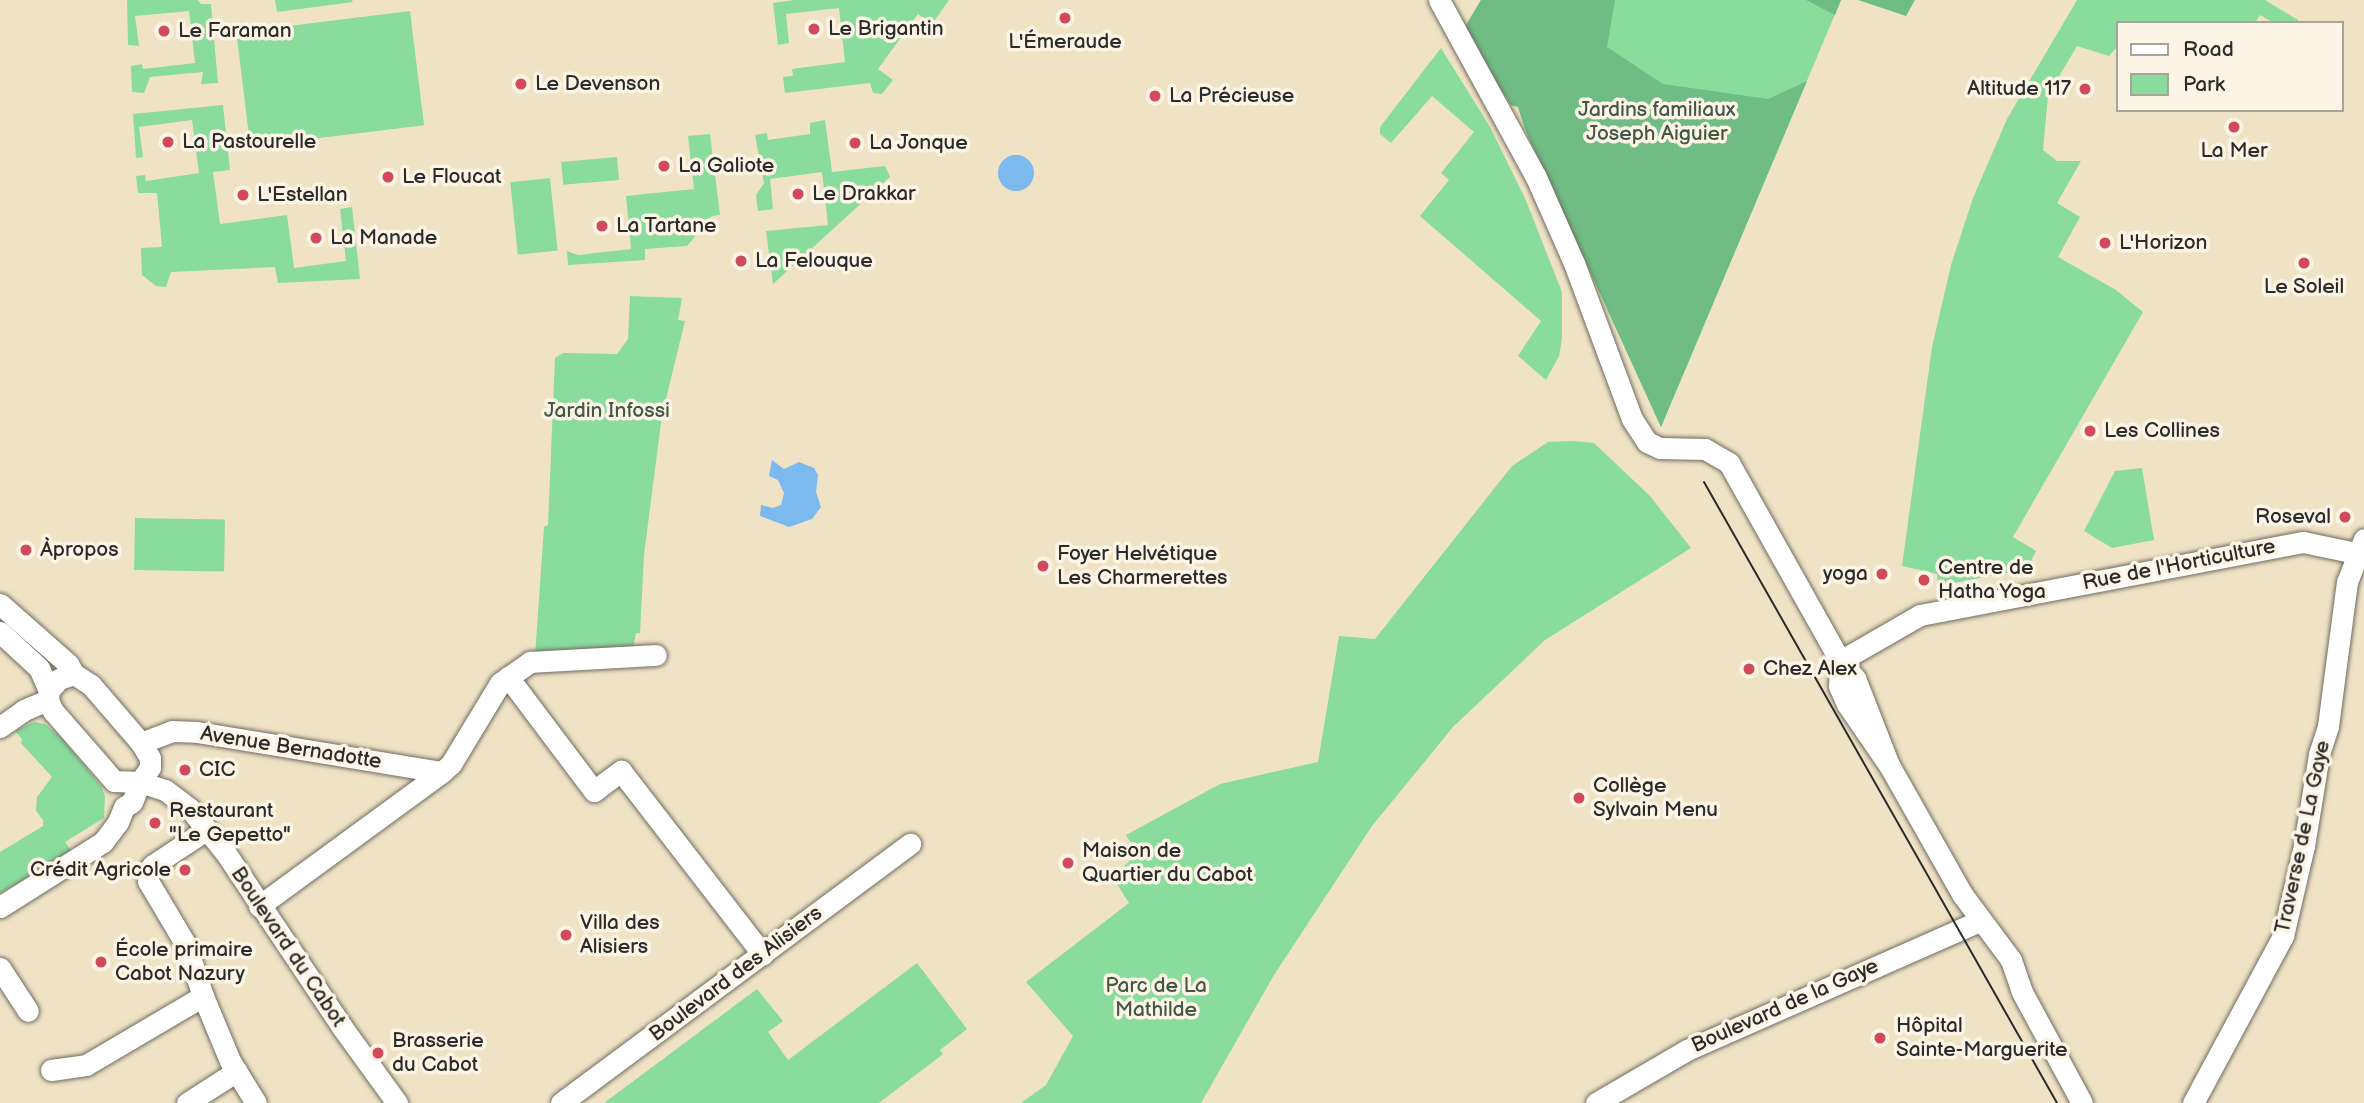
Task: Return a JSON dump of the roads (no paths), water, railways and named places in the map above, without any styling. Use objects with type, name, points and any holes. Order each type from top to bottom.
[{"type":"street","points":[[1438,0],[1536,177],[1574,263],[1632,419],[1647,442],[1660,448],[1705,449],[1729,463],[1840,661],[1839,686],[1889,765],[1980,921],[2007,980],[2022,992],[2082,1103]]},
{"type":"street","name":"Rue de l'Horticulture","points":[[1840,661],[1920,615],[2303,542],[2360,546]]},
{"type":"street","name":"Traverse de La Gaye","points":[[2193,1103],[2283,936],[2304,846],[2319,754],[2328,726],[2347,582],[2360,546]]},
{"type":"street","points":[[0,604],[68,664],[74,674],[91,685],[141,743],[150,758],[132,802],[124,807],[118,822],[103,842],[0,906]]},
{"type":"street","points":[[0,632],[39,668],[53,711],[114,781],[124,807]]},
{"type":"street","points":[[259,906],[451,764],[500,683],[530,662],[656,655]]},
{"type":"street","points":[[0,727],[49,695],[59,679],[74,674]]},
{"type":"street","points":[[508,677],[594,791],[621,771],[763,955]]},
{"type":"street","name":"Avenue Bernadotte","points":[[141,743],[172,731],[197,732],[442,772]]},
{"type":"street","name":"Boulevard du Cabot","points":[[114,781],[145,775],[174,794],[206,830],[397,1103]]},
{"type":"street","points":[[206,830],[148,871],[152,890],[186,945],[203,996],[237,1071],[256,1103]]},
{"type":"street","name":"Boulevard des Alisiers","points":[[561,1103],[910,844]]},
{"type":"street","name":"Boulevard de la Gaye","points":[[1596,1103],[1687,1050],[1980,921]]},
{"type":"street","points":[[0,968],[28,1012]]},
{"type":"street","points":[[51,1070],[86,1065],[203,996]]},
{"type":"street","points":[[187,1103],[237,1071]]},
{"type":"water","points":[[1016,155],[1029,160],[1034,173],[1029,186],[1016,191],[1003,186],[998,173],[1003,160]]},
{"type":"water","points":[[772,460],[784,469],[799,462],[814,468],[818,475],[816,492],[821,507],[812,519],[789,527],[760,516],[761,505],[773,508],[781,505],[784,493],[778,480],[769,476]]},
{"type":"tram line","points":[[1704,482],[2057,1103]]},
{"type":"place","name":"L'Émeraude","points":[[1065,18]]},
{"type":"place","name":"Le Brigantin","points":[[814,29]]},
{"type":"place","name":"Le Faraman","points":[[164,31]]},
{"type":"place","name":"Le Devenson","points":[[521,84]]},
{"type":"place","name":"Altitude 117","points":[[2085,89]]},
{"type":"place","name":"La Précieuse","points":[[1155,96]]},
{"type":"place","name":"La Mer","points":[[2234,127]]},
{"type":"place","name":"La Pastourelle","points":[[168,142]]},
{"type":"place","name":"La Jonque","points":[[855,143]]},
{"type":"place","name":"La Galiote","points":[[664,166]]},
{"type":"place","name":"Le Floucat","points":[[388,177]]},
{"type":"place","name":"Le Drakkar","points":[[798,194]]},
{"type":"place","name":"L'Estellan","points":[[243,195]]},
{"type":"place","name":"La Tartane","points":[[602,226]]},
{"type":"place","name":"La Manade","points":[[316,238]]},
{"type":"place","name":"L'Horizon","points":[[2105,243]]},
{"type":"place","name":"La Felouque","points":[[741,261]]},
{"type":"place","name":"Le Soleil","points":[[2304,263]]},
{"type":"place","name":"Les Collines","points":[[2090,431]]},
{"type":"place","name":"Roseval","points":[[2345,517]]},
{"type":"place","name":"Àpropos","points":[[26,550]]},
{"type":"place","name":"Foyer Helvétique Les Charmerettes","points":[[1043,566]]},
{"type":"place","name":"yoga","points":[[1882,574]]},
{"type":"place","name":"Centre de Hatha Yoga","points":[[1924,580]]},
{"type":"place","name":"Chez Alex","points":[[1749,669]]},
{"type":"place","name":"CIC","points":[[185,770]]},
{"type":"place","name":"Collège Sylvain Menu","points":[[1579,798]]},
{"type":"place","name":"Restaurant \"Le Gepetto\"","points":[[155,823]]},
{"type":"place","name":"Maison de Quartier du Cabot","points":[[1068,863]]},
{"type":"place","name":"Crédit Agricole","points":[[185,870]]},
{"type":"place","name":"Villa des Alisiers","points":[[566,935]]},
{"type":"place","name":"École primaire Cabot Nazury","points":[[101,962]]},
{"type":"place","name":"Hôpital Sainte-Marguerite","points":[[1880,1038]]},
{"type":"place","name":"Brasserie du Cabot","points":[[378,1053]]},
{"type":"park label","name":"Jardins familiaux Joseph Aiguier","points":[[1657,122]]},
{"type":"park label","name":"Jardin Infossi","points":[[607,411]]},
{"type":"park label","name":"Parc de La Mathilde","points":[[1156,998]]}]
